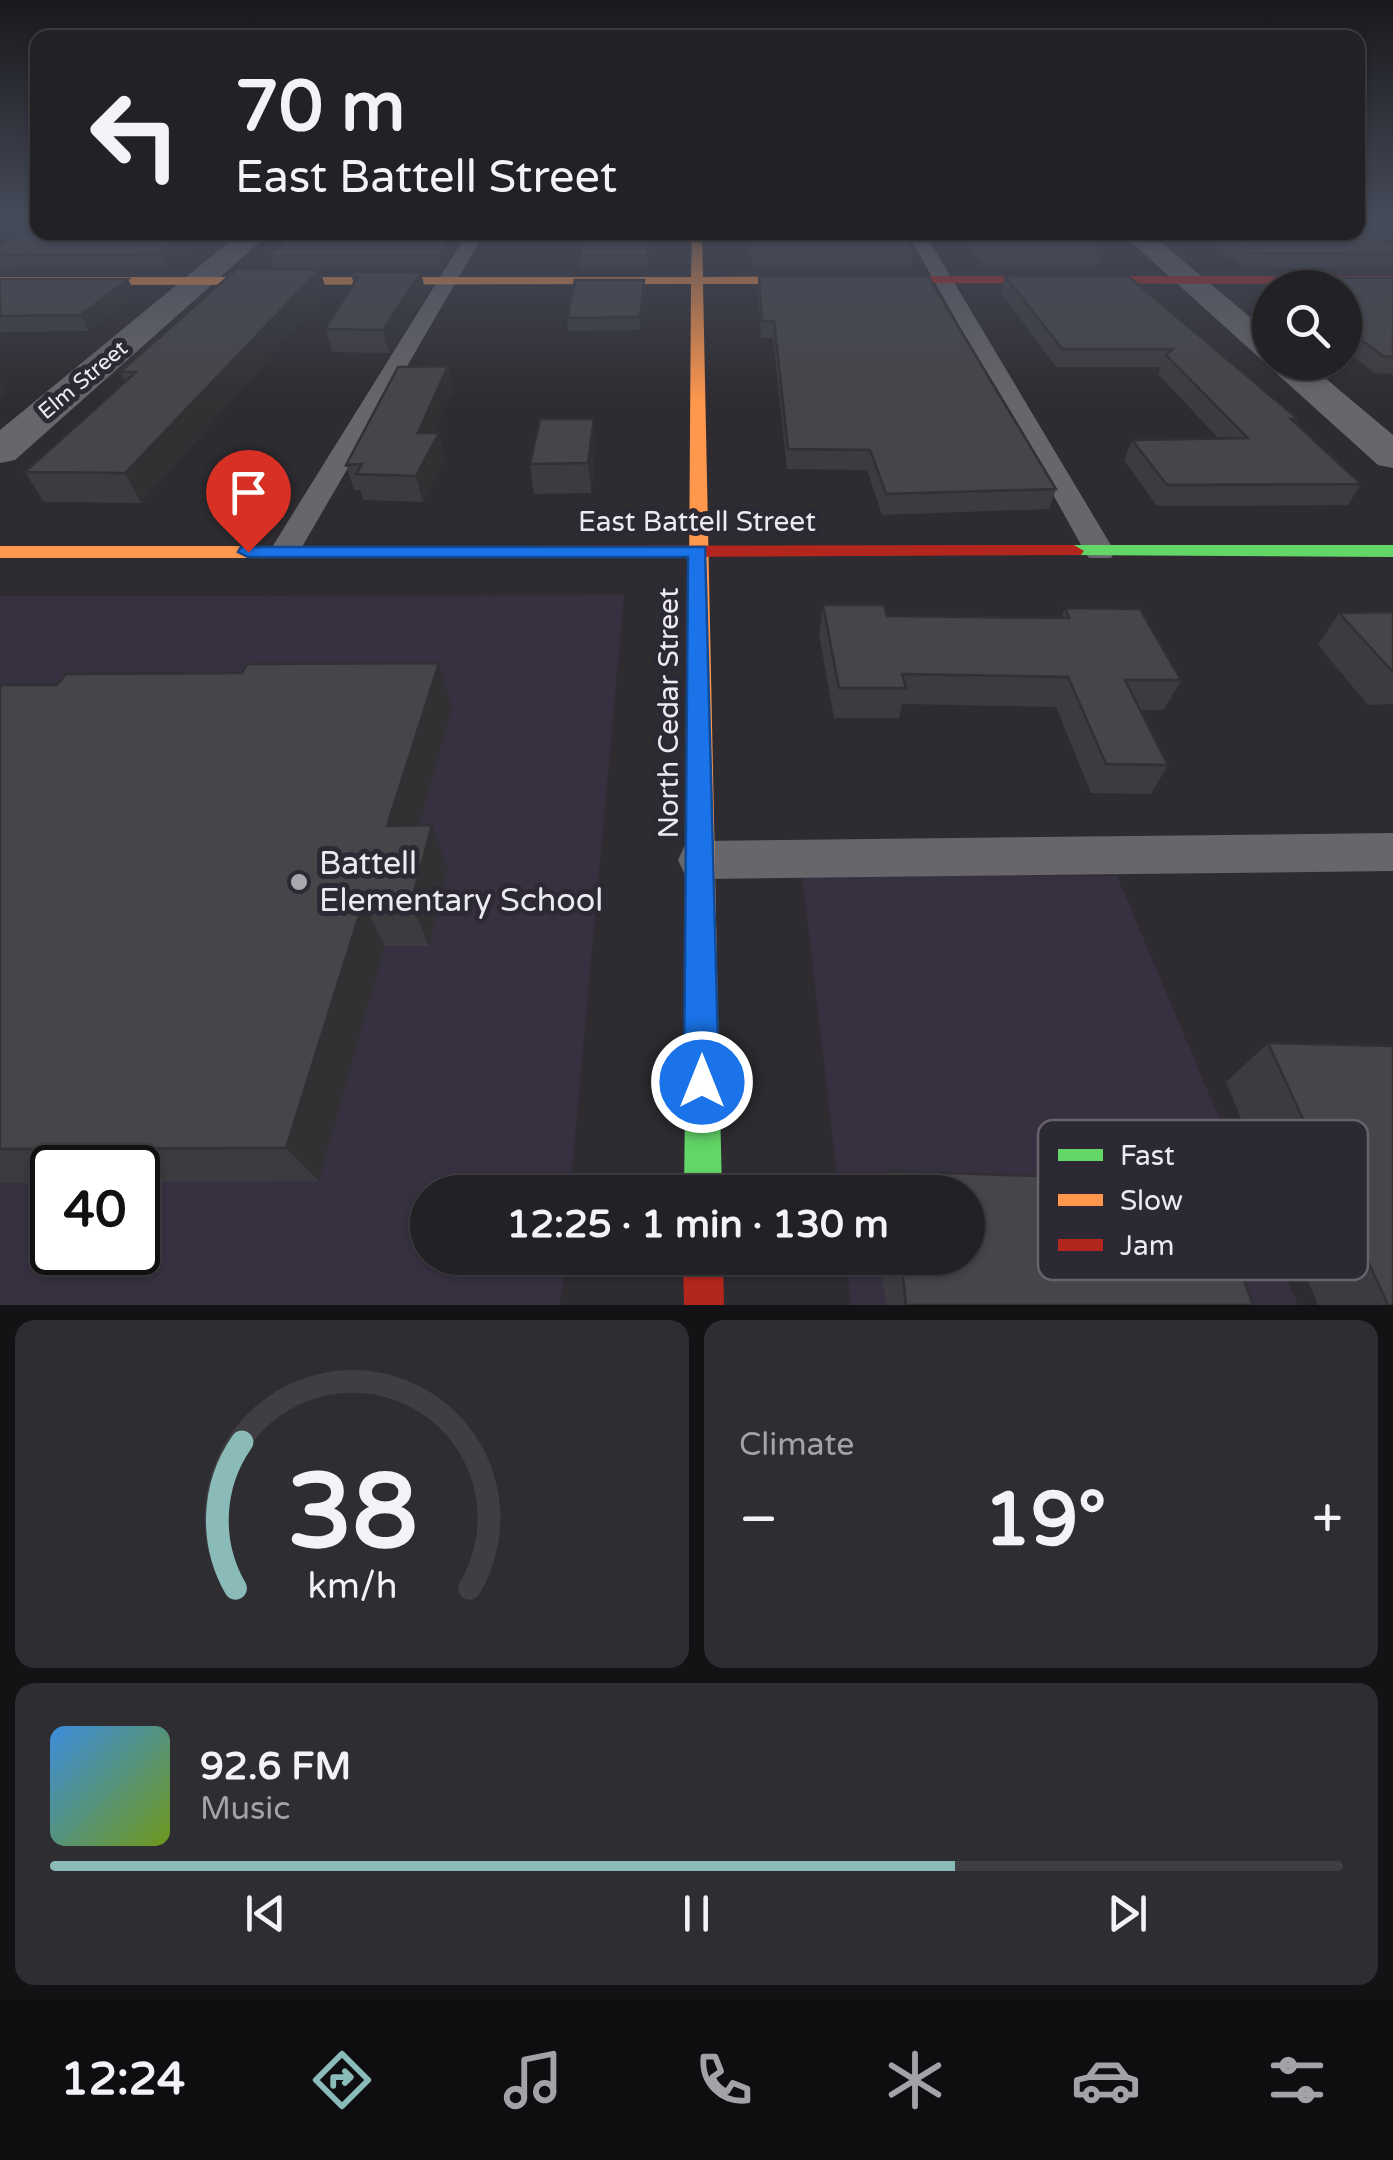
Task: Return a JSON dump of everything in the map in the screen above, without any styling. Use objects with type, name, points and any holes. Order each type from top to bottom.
[{"type":"street","name":"North Cedar Street","points":[[697,280],[702,1175]]},
{"type":"street","points":[[1188,280],[1252,335]]},
{"type":"street","points":[[0,281],[1393,280]]},
{"type":"street","name":"Elm Street","points":[[0,451],[199,281]]},
{"type":"street","points":[[1305,380],[1393,456]]},
{"type":"street","name":"East Battell Street","points":[[0,552],[1393,551]]},
{"type":"street","points":[[703,1275],[704,1305]]},
{"type":"lane","points":[[942,280],[1100,552]]},
{"type":"lane","points":[[284,552],[449,281]]},
{"type":"lane","points":[[700,860],[1393,852]]},
{"type":"shaded area","name":"Battell Elementary School","points":[[624,595],[572,1175],[410,1175],[410,1275],[563,1275],[560,1305],[0,1305],[0,596]]},
{"type":"shaded area","points":[[802,873],[1117,876],[1220,1120],[1038,1120],[1038,1280],[1287,1280],[1298,1305],[851,1305],[848,1275],[985,1275],[985,1175],[837,1175]]},
{"type":"building","points":[[0,280],[127,280],[81,315],[0,316]]},
{"type":"building","points":[[225,280],[310,280],[125,473],[25,472],[136,372],[120,372]]},
{"type":"building","points":[[356,280],[416,280],[383,330],[325,329]]},
{"type":"building","points":[[575,280],[644,280],[640,317],[567,318]]},
{"type":"building","points":[[759,280],[930,280],[1056,489],[886,494],[870,450],[788,449],[774,321],[762,321]]},
{"type":"building","points":[[1008,280],[1133,280],[1298,419],[1291,419],[1361,484],[1167,485],[1132,440],[1248,438],[1166,355],[1173,349],[1062,349]]},
{"type":"building","points":[[1362,280],[1393,280],[1393,357],[1383,356],[1362,341]]},
{"type":"building","points":[[448,366],[418,433],[439,433],[416,476],[356,474],[362,464],[346,465],[398,367]]},
{"type":"building","points":[[540,419],[594,419],[588,463],[530,464]]},
{"type":"building","points":[[823,605],[884,605],[887,616],[1069,618],[1065,608],[1140,609],[1181,680],[1125,680],[1168,765],[1106,764],[1068,677],[902,674],[906,688],[839,688]]},
{"type":"building","points":[[1393,612],[1393,672],[1339,613]]},
{"type":"building","points":[[439,663],[387,826],[432,825],[411,903],[363,903],[286,1148],[30,1145],[30,1149],[0,1149],[0,685],[57,685],[66,674],[242,673],[247,664]]},
{"type":"building","points":[[1268,1043],[1393,1046],[1393,1305],[1388,1305],[1368,1261],[1368,1120],[1303,1120]]},
{"type":"building","points":[[890,1171],[1038,1176],[1038,1280],[1244,1280],[1253,1305],[906,1305],[903,1275],[985,1275],[985,1175],[891,1175]]},
{"type":"traffic: fast","points":[[1074,551],[1393,551]]},
{"type":"traffic: fast","points":[[702,1016],[703,1175]]},
{"type":"traffic: slow","points":[[697,280],[702,1016]]},
{"type":"traffic: slow","points":[[0,281],[864,280]]},
{"type":"traffic: slow","points":[[0,552],[434,552]]},
{"type":"traffic: jam","points":[[864,280],[1393,280]]},
{"type":"traffic: jam","points":[[434,552],[1074,551]]},
{"type":"traffic: jam","points":[[703,1275],[704,1305]]},
{"type":"place","name":"Battell Elementary School","points":[[299,882]]},
{"type":"route","points":[[248,552],[698,552],[702,1082]]}]
